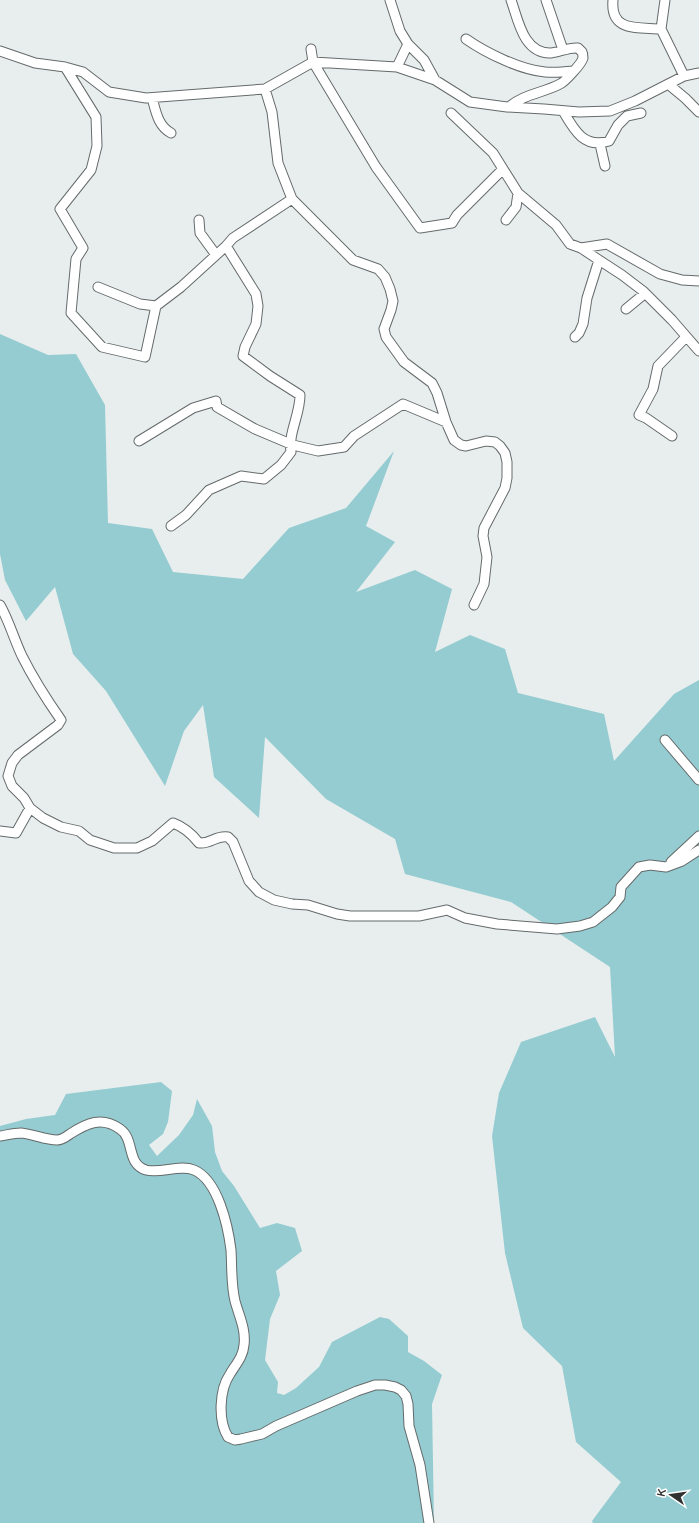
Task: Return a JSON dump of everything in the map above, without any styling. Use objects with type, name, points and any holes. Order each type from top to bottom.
[{"type":"street","points":[[390,0],[400,31],[408,44],[424,60],[435,80]]},
{"type":"street","points":[[509,108],[515,102],[527,95],[562,84],[582,59],[581,50],[575,48],[548,53],[528,43],[524,37],[511,0]]},
{"type":"street","points":[[546,0],[563,50]]},
{"type":"street","points":[[613,0],[613,14],[616,20],[621,24],[627,26],[660,29]]},
{"type":"street","points":[[665,0],[664,13],[660,29],[684,76]]},
{"type":"street","points":[[466,39],[489,53],[533,70],[554,72],[573,71]]},
{"type":"street","points":[[397,67],[408,44]]},
{"type":"street","points":[[311,49],[313,62],[376,167],[420,228],[452,223],[457,215],[502,170]]},
{"type":"street","points":[[0,51],[35,63],[65,67],[83,72],[109,92],[152,98],[265,89],[313,62],[397,67],[435,80],[470,102],[509,108],[578,112],[610,111],[635,101],[684,76],[699,73]]},
{"type":"street","points":[[65,67],[96,117],[97,146],[91,170],[60,209],[83,248],[76,259],[71,313],[102,347],[145,357],[156,306],[181,287],[234,238],[292,199]]},
{"type":"street","points":[[668,84],[699,112]]},
{"type":"street","points":[[265,89],[272,112],[278,163],[292,199],[353,260],[378,269],[385,277],[393,301],[384,329],[386,337],[404,362],[432,383],[438,393],[446,422],[454,440],[461,445],[466,446],[486,441],[495,442],[505,453],[507,462],[507,478],[505,488],[484,528],[483,536],[487,557],[484,584],[474,605]]},
{"type":"street","points":[[152,98],[163,128],[171,133]]},
{"type":"street","points":[[563,111],[573,129],[584,140],[600,144],[609,141],[618,125],[627,116],[641,113]]},
{"type":"street","points":[[451,113],[493,153],[502,170],[518,193],[556,225],[570,244],[581,248],[622,274],[672,320],[699,352]]},
{"type":"street","points":[[600,144],[605,166]]},
{"type":"street","points":[[506,220],[516,207],[518,193]]},
{"type":"street","points":[[199,220],[200,233],[216,255]]},
{"type":"street","points":[[581,248],[607,244],[660,274],[682,280],[699,281]]},
{"type":"street","points":[[171,526],[186,515],[209,490],[241,476],[264,478],[281,464],[291,452],[289,443],[300,402],[300,395],[270,376],[243,356],[245,347],[256,324],[258,306],[256,294],[226,246]]},
{"type":"street","points":[[575,337],[579,333],[583,324],[587,298],[598,260]]},
{"type":"street","points":[[98,287],[140,304],[156,306]]},
{"type":"street","points":[[626,309],[643,295],[643,292]]},
{"type":"street","points":[[672,436],[646,418],[640,416],[653,388],[658,366],[686,337]]},
{"type":"street","points":[[139,441],[193,408],[216,401],[217,407],[255,429],[293,445],[318,451],[344,447],[354,436],[403,404],[446,422]]},
{"type":"street","points":[[0,605],[6,615],[22,656],[61,720],[58,725],[18,755],[12,763],[8,776],[12,786],[24,798],[30,808],[43,818],[61,827],[79,831],[90,840],[114,848],[137,848],[152,841],[173,823],[179,825],[192,835],[199,843],[206,843],[221,836],[228,837],[233,842],[249,881],[259,892],[274,900],[292,904],[308,905],[337,914],[350,916],[419,916],[447,910],[465,918],[497,924],[557,928],[580,926],[593,922],[612,907],[620,897],[622,887],[639,867],[650,865],[666,867],[682,861],[699,850]]},
{"type":"street","points":[[665,740],[699,780]]},
{"type":"street","points":[[0,831],[16,833],[30,808]]},
{"type":"street","points":[[666,867],[699,836]]},
{"type":"street","points":[[0,1136],[21,1133],[56,1140],[63,1139],[85,1125],[93,1122],[102,1122],[121,1129],[128,1139],[136,1164],[140,1168],[147,1170],[177,1168],[193,1170],[203,1176],[211,1185],[224,1217],[230,1248],[235,1300],[245,1331],[242,1356],[229,1375],[222,1399],[222,1423],[228,1437],[235,1440],[262,1434],[276,1426],[357,1391],[375,1385],[385,1385],[401,1390],[406,1396],[408,1404],[409,1426],[420,1465],[429,1523]]},
{"type":"shaded area","points":[[0,334],[48,355],[76,354],[105,405],[108,523],[152,529],[173,572],[243,579],[289,528],[346,508],[394,451],[366,526],[395,542],[356,592],[415,570],[452,589],[435,652],[470,635],[505,649],[518,693],[604,714],[614,761],[674,694],[699,680],[699,1523],[593,1523],[592,1521],[621,1482],[576,1442],[562,1366],[523,1328],[505,1253],[492,1136],[499,1093],[521,1042],[595,1017],[615,1057],[610,967],[511,902],[405,874],[395,839],[326,799],[265,737],[259,818],[214,777],[203,705],[184,731],[165,786],[106,691],[73,654],[55,587],[26,621],[5,580],[0,554]]},
{"type":"shaded area","points":[[161,1082],[172,1091],[168,1122],[163,1134],[149,1145],[157,1156],[179,1135],[193,1115],[197,1099],[212,1126],[215,1152],[222,1171],[234,1186],[260,1228],[277,1223],[295,1228],[302,1251],[276,1271],[280,1295],[270,1319],[265,1360],[278,1382],[277,1393],[284,1395],[296,1388],[319,1367],[332,1342],[380,1317],[389,1319],[408,1336],[408,1352],[424,1361],[442,1375],[432,1404],[434,1523],[0,1523],[0,1126],[26,1119],[55,1115],[66,1094]]}]
